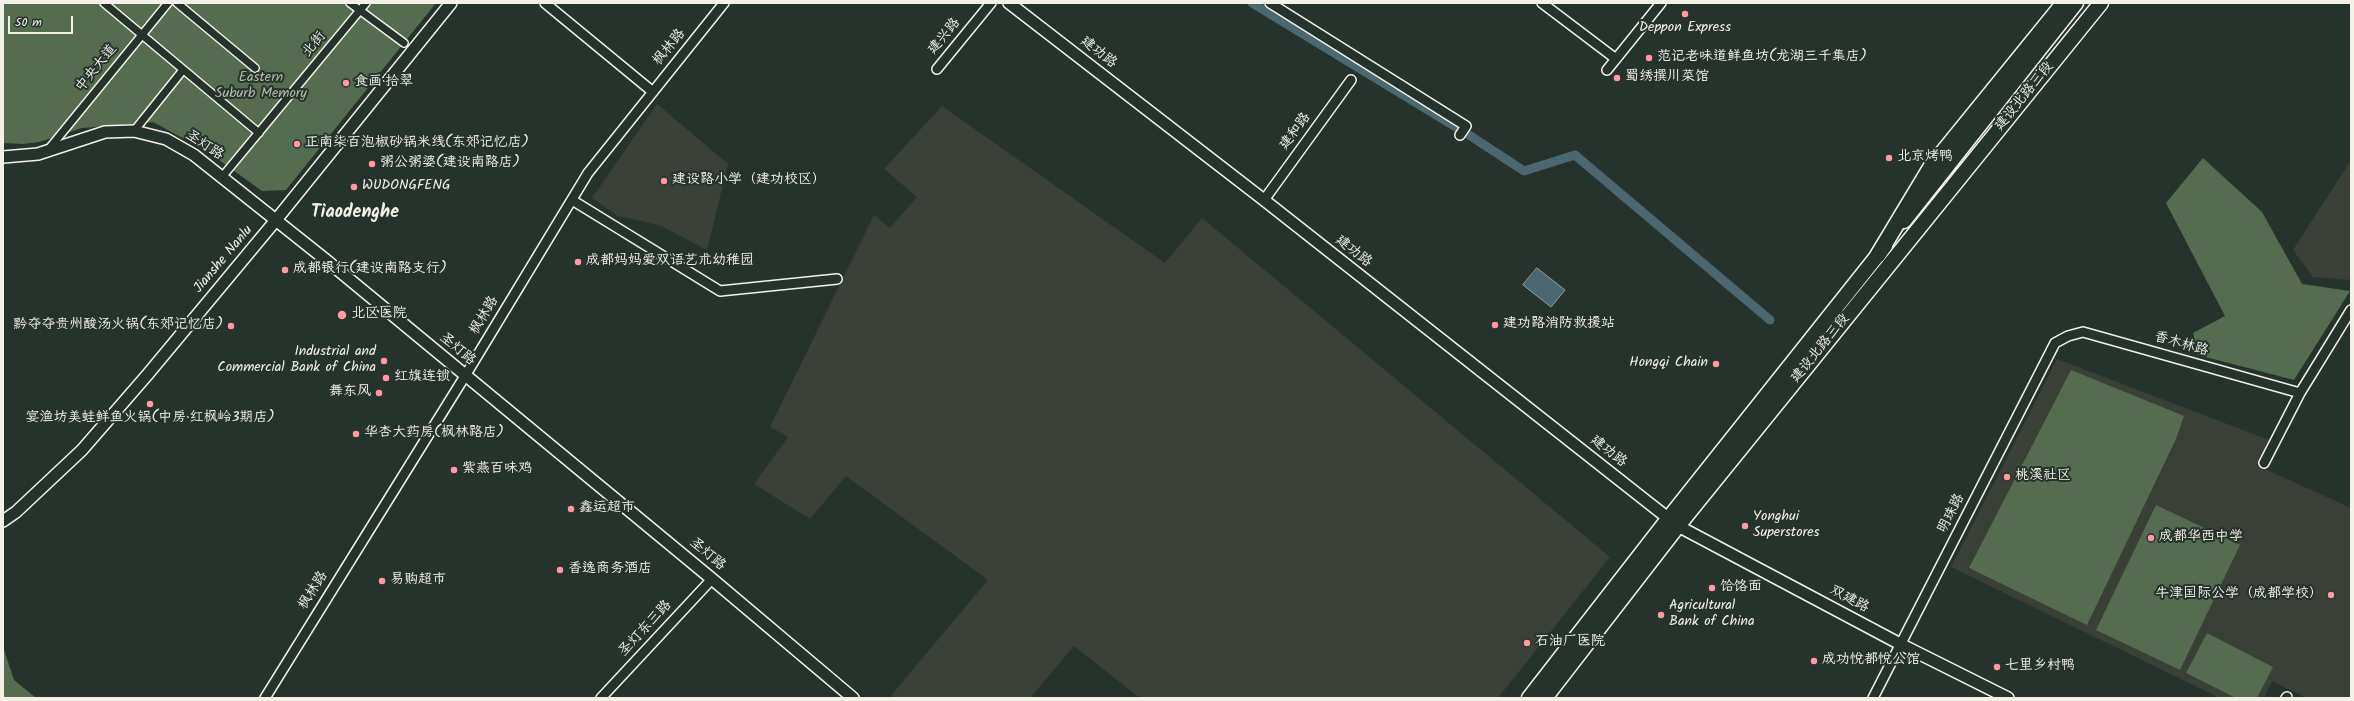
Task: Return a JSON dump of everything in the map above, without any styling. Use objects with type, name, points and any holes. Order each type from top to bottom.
[{"type":"highway","points":[[1878,255],[1931,167],[2064,3]]},
{"type":"main road","name":"建设北路三段","points":[[1545,698],[1673,522],[1878,255],[2076,3]]},
{"type":"main road","name":"建设北路三段","points":[[1529,698],[2098,4]]},
{"type":"street","points":[[104,3],[259,133]]},
{"type":"street","name":"中央大道","points":[[46,152],[168,3]]},
{"type":"street","points":[[178,3],[255,68]]},
{"type":"street","points":[[350,3],[404,43]]},
{"type":"street","name":"北街","points":[[222,177],[366,3]]},
{"type":"street","name":"Jianshe Nanlu","points":[[3,521],[16,512],[82,450],[148,374],[276,220],[451,3]]},
{"type":"street","points":[[544,3],[652,92]]},
{"type":"street","name":"枫林路","points":[[265,698],[465,376],[588,173],[724,3]]},
{"type":"street","name":"建兴路","points":[[937,69],[991,3]]},
{"type":"street","name":"建功路","points":[[1009,3],[1264,200],[1673,522]]},
{"type":"street","points":[[1270,3],[1466,126],[1460,135]]},
{"type":"street","points":[[1542,3],[1616,59]]},
{"type":"street","points":[[1608,70],[1661,3]]},
{"type":"street","points":[[134,131],[183,70]]},
{"type":"street","name":"建和路","points":[[1264,200],[1351,80]]},
{"type":"street","name":"圣灯路","points":[[3,156],[46,152],[105,132],[134,131],[166,140],[194,155],[276,220],[712,578],[853,698]]},
{"type":"street","points":[[572,200],[720,291],[837,279]]},
{"type":"street","points":[[2264,463],[2300,393],[2351,310]]},
{"type":"street","name":"香木林路","points":[[2055,343],[2068,336],[2083,332],[2300,393]]},
{"type":"street","name":"明珠路","points":[[1874,698],[2055,343]]},
{"type":"street","name":"双建路","points":[[1673,522],[1902,645],[2008,698]]},
{"type":"street","name":"圣灯东三路","points":[[601,698],[712,578]]},
{"type":"shaded area","name":"建设路小学（建功校区）","points":[[657,104],[728,164],[707,250],[659,225],[618,216],[592,198]]},
{"type":"shaded area","points":[[942,106],[1165,263],[1202,218],[1610,557],[1498,698],[1140,698],[1074,646],[1030,698],[889,698],[988,580],[846,476],[810,519],[754,484],[788,437],[770,427],[874,215],[890,228],[917,197],[884,169]]},
{"type":"shaded area","points":[[2351,160],[2351,280],[2313,277],[2293,250]]},
{"type":"shaded area","name":"成都华西中学","points":[[2057,359],[2269,440],[2256,465],[2351,508],[2351,698],[2307,698],[2272,681],[2264,698],[2220,698],[1951,567]]},
{"type":"green space","name":"Eastern Suburb Memory","points":[[3,3],[436,3],[286,190],[262,191],[205,150],[153,122],[82,128],[39,142],[23,144],[3,143]]},
{"type":"green space","points":[[2203,158],[2262,212],[2302,284],[2350,291],[2294,380],[2198,355],[2193,333],[2225,316],[2166,203]]},
{"type":"green space","points":[[2071,370],[2184,416],[2176,439],[2087,625],[1969,568]]},
{"type":"green space","points":[[2156,505],[2240,545],[2180,670],[2096,630]]},
{"type":"green space","points":[[2207,633],[2273,667],[2257,698],[2236,698],[2186,673]]},
{"type":"green space","points":[[3,647],[14,680],[36,698],[3,698]]},
{"type":"water","points":[[1537,268],[1565,290],[1551,307],[1523,285]]},
{"type":"waterway","points":[[1252,3],[1459,129]]},
{"type":"waterway","points":[[1466,133],[1524,171],[1575,155],[1770,320]]},
{"type":"place","name":"Deppon Express","points":[[1685,14]]},
{"type":"place","name":"范记老味道鲜鱼坊(龙湖三千集店)","points":[[1649,58]]},
{"type":"place","name":"蜀绣撰川菜馆","points":[[1617,78]]},
{"type":"place","name":"食画·拾翠","points":[[346,83]]},
{"type":"place","name":"正南柒百泡椒砂锅米线(东郊记忆店)","points":[[297,144]]},
{"type":"place","name":"北京烤鸭","points":[[1889,158]]},
{"type":"place","name":"粥公粥婆(建设南路店)","points":[[372,164]]},
{"type":"place","name":"建设路小学（建功校区）","points":[[664,181]]},
{"type":"place","name":"WUDONGFENG","points":[[354,187]]},
{"type":"place","name":"成都妈妈爱双语艺术幼稚园","points":[[578,262]]},
{"type":"place","name":"成都银行(建设南路支行)","points":[[285,270]]},
{"type":"place","name":"北区医院","points":[[342,315]]},
{"type":"place","name":"建功路消防救援站","points":[[1495,325]]},
{"type":"place","name":"黔夺夺贵州酸汤火锅(东郊记忆店)","points":[[231,326]]},
{"type":"place","name":"Industrial and Commercial Bank of China","points":[[384,361]]},
{"type":"place","name":"Hongqi Chain","points":[[1716,364]]},
{"type":"place","name":"红旗连锁","points":[[386,378]]},
{"type":"place","name":"舞东风","points":[[379,393]]},
{"type":"place","name":"宴渔坊美蛙鲜鱼火锅(中房·红枫岭3期店)","points":[[150,404]]},
{"type":"place","name":"华杏大药房(枫林路店)","points":[[356,434]]},
{"type":"place","name":"紫燕百味鸡","points":[[454,470]]},
{"type":"place","name":"桃溪社区","points":[[2007,477]]},
{"type":"place","name":"鑫运超市","points":[[571,509]]},
{"type":"place","name":"Yonghui Superstores","points":[[1745,526]]},
{"type":"place","name":"成都华西中学","points":[[2151,538]]},
{"type":"place","name":"香逸商务酒店","points":[[560,570]]},
{"type":"place","name":"易购超市","points":[[382,581]]},
{"type":"place","name":"饸饹面","points":[[1712,588]]},
{"type":"place","name":"牛津国际公学（成都学校）","points":[[2331,595]]},
{"type":"place","name":"Agricultural Bank of China","points":[[1661,615]]},
{"type":"place","name":"石油厂医院","points":[[1527,643]]},
{"type":"place","name":"成功悦都悦公馆","points":[[1814,661]]},
{"type":"place","name":"七里乡村鸭","points":[[1997,667]]},
{"type":"district","name":"Tiaodenghe","points":[[355,214]]}]
